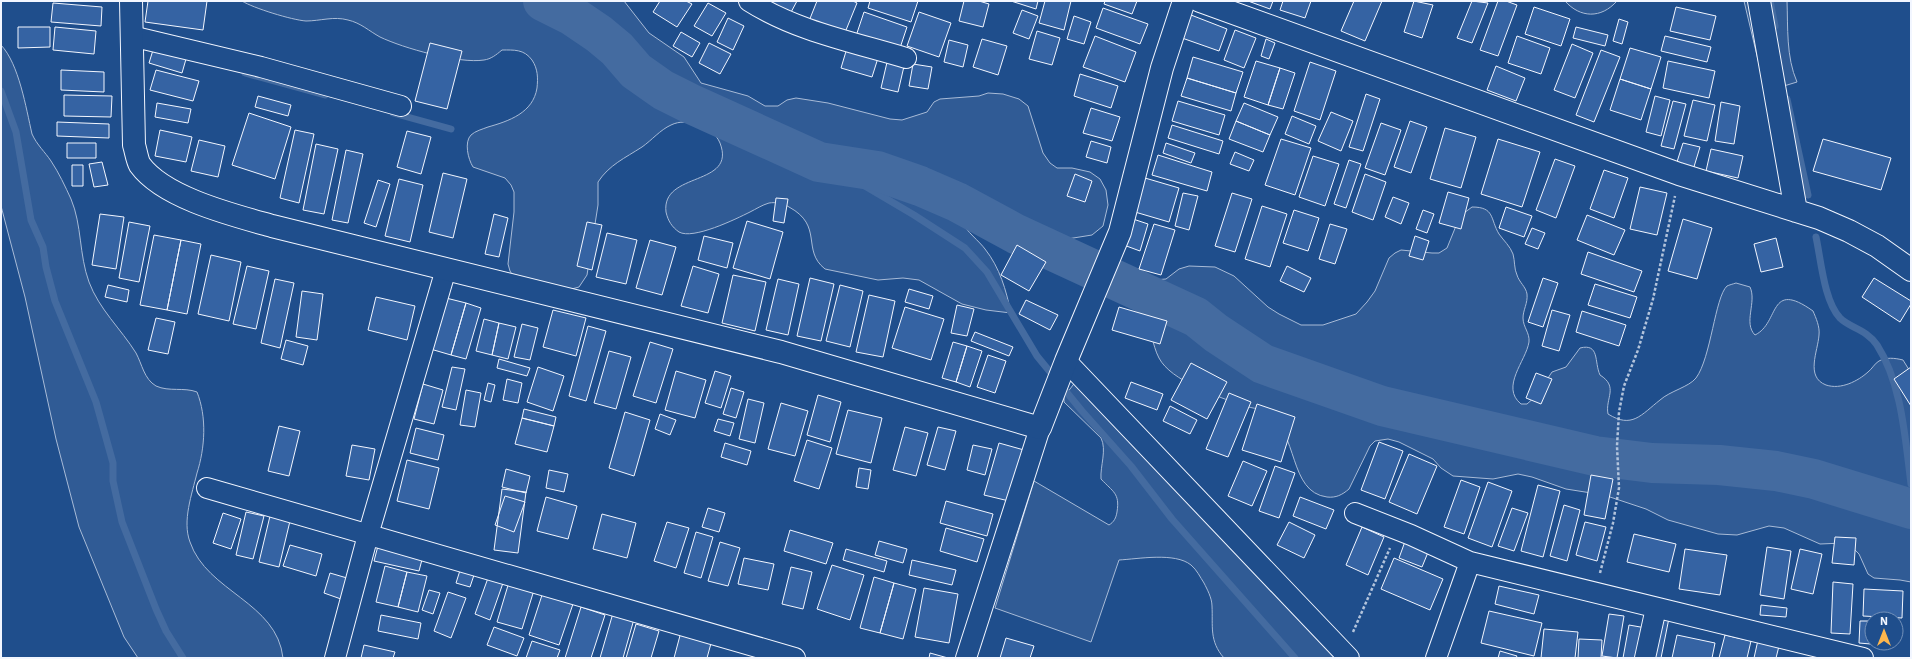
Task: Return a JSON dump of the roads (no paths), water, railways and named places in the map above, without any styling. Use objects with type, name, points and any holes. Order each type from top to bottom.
[{"type":"street","points":[[131,1],[134,145],[139,164],[150,176],[166,188],[221,212],[272,226],[781,352],[1040,428]]},
{"type":"street","points":[[749,1],[767,12],[793,24],[906,58]]},
{"type":"street","points":[[966,658],[1040,428],[1064,366],[1120,232],[1162,68],[1184,1]]},
{"type":"street","points":[[1200,1],[1679,174],[1819,218],[1849,231],[1877,246],[1911,270]]},
{"type":"street","points":[[1759,1],[1796,211]]},
{"type":"street","points":[[131,36],[262,68],[401,106]]},
{"type":"street","points":[[335,658],[368,535],[446,269]]},
{"type":"street","points":[[1064,366],[1347,655]]},
{"type":"street","points":[[207,488],[795,658]]},
{"type":"street","points":[[1355,513],[1398,530],[1470,562],[1863,658]]},
{"type":"street","points":[[1436,658],[1470,562]]},
{"type":"street","points":[[1645,658],[1656,608]]},
{"type":"waterway","points":[[543,1],[571,15],[599,34],[617,49],[636,71],[663,90],[819,162],[877,171],[920,186],[957,202],[1016,234],[1196,317],[1216,333],[1263,364],[1382,406],[1595,456],[1652,463],[1719,465],[1776,471],[1814,479],[1911,509]]},
{"type":"waterway","points":[[1770,1],[1775,26]]},
{"type":"waterway","points":[[245,73],[325,95]]},
{"type":"waterway","points":[[1,91],[16,132],[31,220],[43,247],[46,267],[55,301],[96,402],[113,463],[113,481],[122,522],[156,609],[166,631],[183,658]]},
{"type":"waterway","points":[[1787,99],[1808,195]]},
{"type":"waterway","points":[[393,113],[451,129]]},
{"type":"waterway","points":[[819,162],[853,179],[914,215],[965,248],[987,272],[1037,356],[1082,411],[1131,466],[1172,519],[1295,658]]},
{"type":"waterway","points":[[1816,237],[1827,291],[1835,311],[1840,318],[1868,335],[1873,340],[1885,360],[1892,377],[1901,412],[1911,484]]}]
